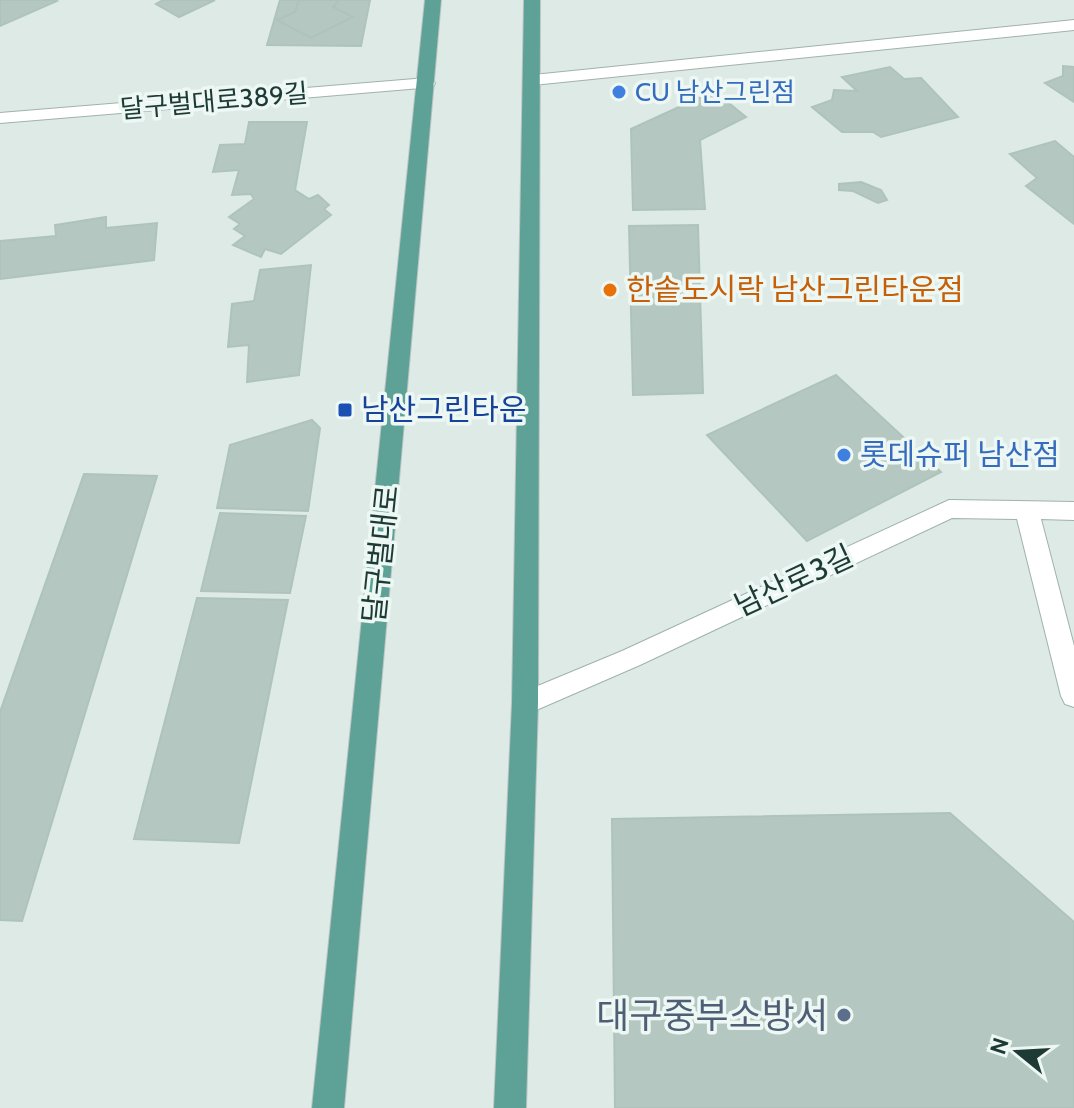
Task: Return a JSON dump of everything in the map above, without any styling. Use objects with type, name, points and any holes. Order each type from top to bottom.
[{"type":"main road","name":"달구벌대로","points":[[328,1108],[433,0]]},
{"type":"main road","points":[[510,1108],[525,703],[532,0]]},
{"type":"street","points":[[533,80],[1074,25]]},
{"type":"street","name":"달구벌대로389길","points":[[0,118],[427,83]]},
{"type":"street","name":"남산로3길","points":[[525,703],[631,658],[949,509],[1074,511]]},
{"type":"street","points":[[1027,511],[1074,696]]},
{"type":"building","points":[[0,0],[55,0],[57,1],[0,26]]},
{"type":"building","points":[[163,0],[215,0],[179,17],[156,4]]},
{"type":"building","points":[[280,0],[370,0],[361,46],[267,45]]},
{"type":"building","points":[[299,0],[339,0],[333,7],[353,17],[311,38],[277,20],[295,12]]},
{"type":"building","points":[[1063,66],[1074,67],[1074,102],[1045,83],[1063,76]]},
{"type":"building","points":[[890,67],[904,79],[921,78],[958,117],[881,137],[873,132],[842,132],[812,107],[832,100],[834,90],[857,91],[842,77]]},
{"type":"building","points":[[714,91],[746,117],[700,140],[705,209],[633,210],[631,129]]},
{"type":"building","points":[[249,122],[307,122],[295,190],[309,199],[318,195],[329,205],[324,209],[331,215],[281,254],[265,249],[261,257],[233,245],[245,236],[234,229],[240,224],[229,217],[254,199],[251,194],[232,195],[239,170],[213,172],[220,145],[245,144]]},
{"type":"building","points":[[1055,141],[1074,157],[1074,224],[1026,186],[1037,178],[1010,154]]},
{"type":"building","points":[[861,182],[881,190],[887,200],[878,203],[853,191],[839,190],[839,184]]},
{"type":"building","points":[[106,217],[106,228],[157,223],[154,260],[0,279],[0,241],[56,236],[55,225]]},
{"type":"building","points":[[698,225],[703,393],[633,395],[629,226]]},
{"type":"building","points":[[311,265],[299,375],[247,382],[249,345],[228,347],[232,304],[254,301],[260,270]]},
{"type":"building","points":[[836,375],[941,472],[807,541],[707,435]]},
{"type":"building","points":[[312,420],[320,428],[308,511],[217,508],[230,445]]},
{"type":"building","points":[[84,474],[157,476],[22,921],[0,920],[0,712]]},
{"type":"building","points":[[220,513],[306,516],[290,593],[201,591]]},
{"type":"building","points":[[197,598],[288,600],[239,843],[134,839]]},
{"type":"building","name":"대구중부소방서","points":[[950,813],[1074,922],[1074,1108],[615,1108],[612,819]]},
{"type":"place","name":"CU 남산그린점","points":[[619,92]]},
{"type":"place","name":"한솥도시락 남산그린타운점","points":[[610,290]]},
{"type":"place","name":"남산그린타운","points":[[345,410]]},
{"type":"place","name":"롯데슈퍼 남산점","points":[[844,455]]},
{"type":"place","name":"대구중부소방서","points":[[844,1015]]}]
